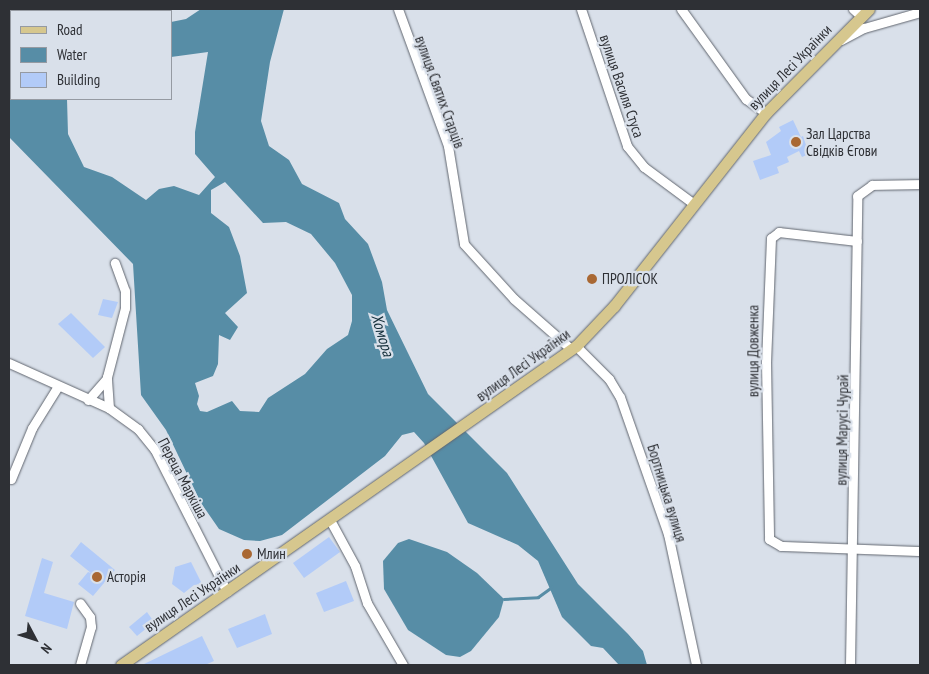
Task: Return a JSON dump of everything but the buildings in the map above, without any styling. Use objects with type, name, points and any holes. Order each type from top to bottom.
[{"type":"main road","name":"вулиця Лесі Українки","points":[[121,665],[426,454],[574,348],[614,306],[766,113],[827,48],[865,13]]},
{"type":"street","name":"вулиця Святих Старців","points":[[398,9],[448,146],[464,244],[514,299],[574,348]]},
{"type":"street","name":"вулиця Василя Стуса","points":[[581,9],[627,146],[644,167],[694,204]]},
{"type":"street","points":[[681,9],[746,100],[766,113]]},
{"type":"street","points":[[853,9],[865,13]]},
{"type":"street","points":[[827,48],[864,28],[920,12]]},
{"type":"street","name":"вулиця Марусі Чурай","points":[[850,665],[857,196],[872,185],[920,184]]},
{"type":"street","name":"вулиця Довженка","points":[[853,546],[781,546],[769,539],[768,247],[771,238],[779,232],[857,242]]},
{"type":"street","points":[[109,408],[107,377],[125,308],[125,291],[114,263]]},
{"type":"street","name":"Бортницька вулиця","points":[[574,348],[609,379],[620,397],[668,534],[696,665]]},
{"type":"street","name":"Переца Маркіша","points":[[9,363],[109,408],[138,429],[156,450],[227,592]]},
{"type":"street","points":[[88,400],[107,377]]},
{"type":"street","points":[[11,479],[32,428],[58,386]]},
{"type":"street","points":[[330,520],[355,566],[367,603],[402,665]]},
{"type":"street","points":[[853,546],[920,551]]},
{"type":"street","points":[[80,603],[90,617],[91,627],[80,665]]},
{"type":"water","name":"Хомора","points":[[9,9],[16,10],[10,10],[10,100],[67,100],[68,134],[84,167],[112,177],[146,200],[159,189],[174,186],[199,195],[215,177],[195,154],[195,132],[208,52],[172,57],[172,22],[186,19],[201,9],[284,9],[270,62],[261,121],[269,146],[289,160],[302,184],[339,203],[345,219],[368,244],[382,282],[387,310],[428,394],[507,473],[578,584],[643,651],[647,665],[619,665],[603,648],[591,646],[562,617],[538,561],[518,545],[468,523],[424,443],[414,432],[402,435],[385,456],[282,535],[260,541],[244,540],[219,529],[201,503],[166,430],[141,395],[133,264],[9,137]],"holes":[[[225,182],[263,223],[286,222],[311,234],[335,263],[352,295],[352,321],[348,335],[327,349],[305,374],[268,398],[259,412],[240,411],[232,401],[207,412],[200,411],[197,404],[199,396],[195,383],[213,376],[218,364],[219,335],[230,340],[238,327],[225,313],[247,293],[240,256],[229,227],[211,213],[211,190]]]},
{"type":"water","points":[[409,539],[447,552],[477,573],[504,599],[499,617],[471,651],[460,657],[446,655],[408,630],[384,589],[383,561],[398,543]]},
{"type":"waterway","points":[[504,599],[538,597],[552,587]]},
{"type":"place","name":"Зал Царства Свідків Єгови","points":[[796,142]]},
{"type":"place","name":"ПРОЛІСОК","points":[[592,279]]},
{"type":"place","name":"Млин","points":[[247,554]]},
{"type":"place","name":"Асторія","points":[[97,577]]}]
